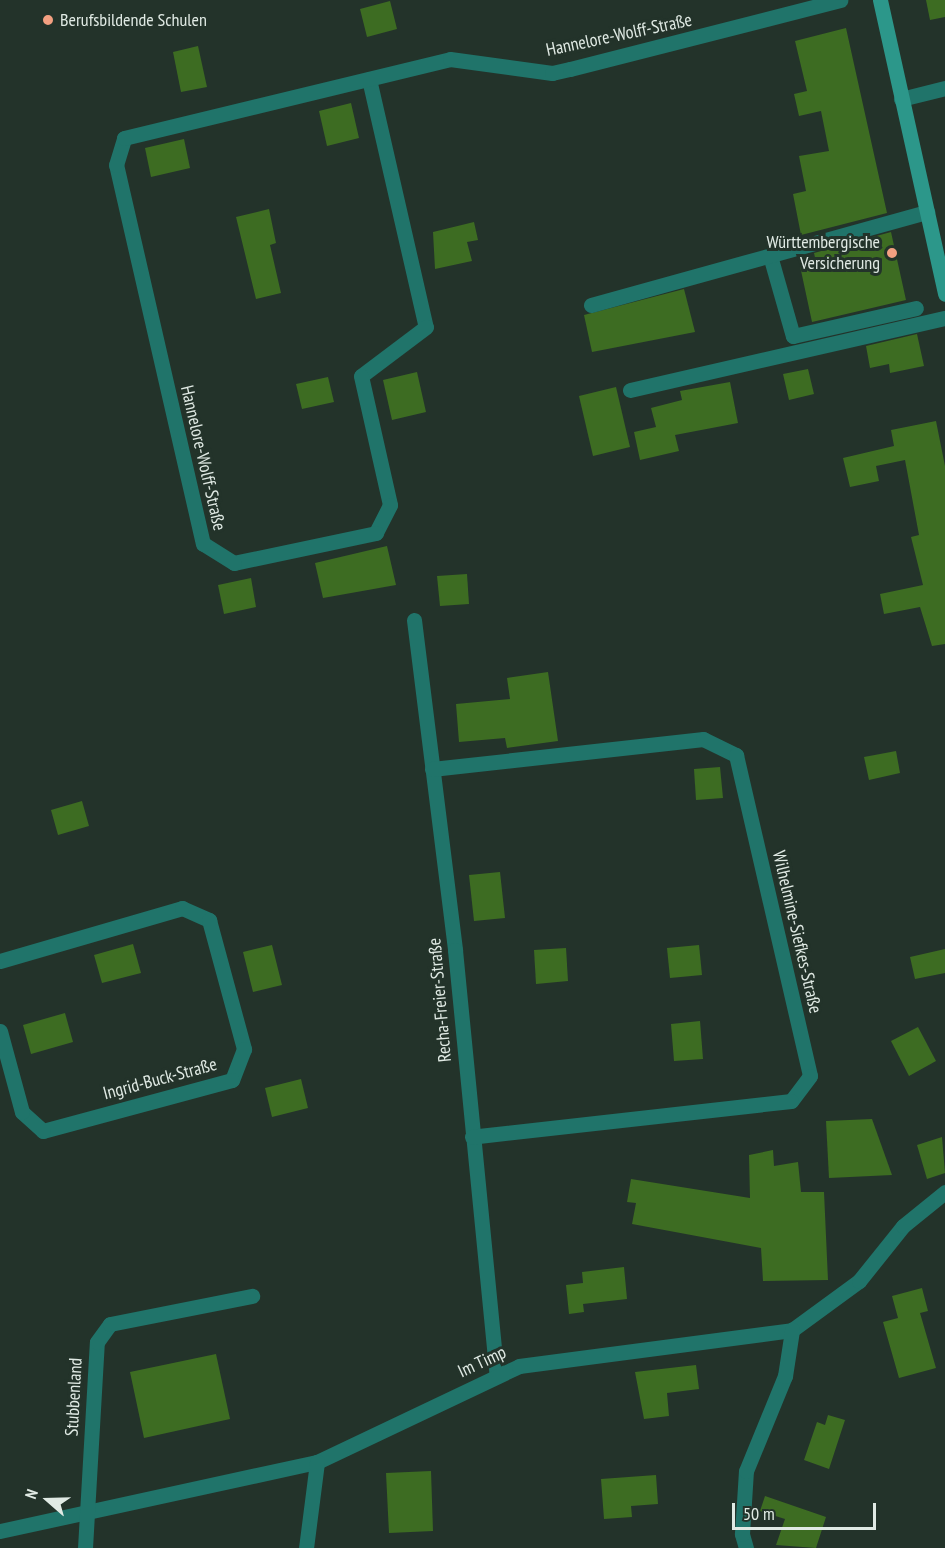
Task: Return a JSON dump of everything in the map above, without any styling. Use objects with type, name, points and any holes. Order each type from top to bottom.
[{"type":"main road","points":[[880,0],[945,294]]},
{"type":"street","name":"Hannelore-Wolff-Straße","points":[[369,79],[426,327],[361,376],[390,505],[376,533],[234,563],[203,544],[116,165],[124,138],[450,59],[552,73],[840,0]]},
{"type":"street","points":[[901,99],[945,88]]},
{"type":"street","points":[[591,305],[771,259],[808,243],[927,212]]},
{"type":"street","points":[[771,259],[793,336],[916,308]]},
{"type":"street","points":[[630,390],[945,318]]},
{"type":"street","name":"Recha-Freier-Straße","points":[[414,620],[497,1376]]},
{"type":"street","name":"Wilhelmine-Siefkes-Straße","points":[[432,769],[703,739],[736,755],[810,1076],[790,1101],[472,1137]]},
{"type":"street","name":"Ingrid-Buck-Straße","points":[[0,962],[182,908],[209,920],[244,1049],[232,1080],[43,1131],[22,1112],[0,1031]]},
{"type":"street","name":"Im Timp","points":[[0,1531],[317,1462],[519,1366],[792,1330],[859,1281],[903,1226],[945,1192]]},
{"type":"street","name":"Stubbenland","points":[[85,1548],[97,1342],[110,1324],[252,1296]]},
{"type":"street","points":[[746,1548],[742,1523],[746,1471],[785,1376],[792,1330]]},
{"type":"street","points":[[306,1548],[317,1462]]},
{"type":"building","points":[[926,0],[945,0],[945,17],[930,20]]},
{"type":"building","points":[[390,1],[397,29],[367,37],[360,9]]},
{"type":"building","points":[[846,28],[887,213],[801,235],[793,194],[806,191],[799,156],[829,151],[821,111],[799,116],[794,94],[807,91],[795,41]]},
{"type":"building","points":[[198,46],[207,87],[181,92],[173,52]]},
{"type":"building","points":[[351,103],[359,138],[327,146],[319,111]]},
{"type":"building","points":[[184,139],[190,168],[151,177],[145,148]]},
{"type":"building","points":[[269,209],[276,243],[270,245],[281,293],[256,299],[236,217]]},
{"type":"building","points":[[474,222],[478,240],[467,242],[472,261],[435,269],[433,232]]},
{"type":"building","points":[[891,232],[906,300],[812,322],[800,266],[816,262],[814,253]]},
{"type":"building","points":[[684,289],[695,332],[592,352],[584,315]]},
{"type":"building","points":[[917,334],[924,366],[890,373],[889,364],[870,368],[866,346]]},
{"type":"building","points":[[808,369],[814,394],[789,400],[783,374]]},
{"type":"building","points":[[417,372],[426,412],[392,420],[383,380]]},
{"type":"building","points":[[328,377],[334,402],[302,409],[296,384]]},
{"type":"building","points":[[730,382],[738,423],[675,435],[679,451],[640,460],[634,432],[656,427],[651,408],[682,400],[680,391]]},
{"type":"building","points":[[616,387],[630,447],[593,456],[579,396]]},
{"type":"building","points":[[936,421],[945,466],[945,644],[932,646],[920,607],[884,614],[880,594],[923,585],[911,537],[919,535],[905,460],[876,466],[879,481],[850,487],[843,458],[894,446],[891,430]]},
{"type":"building","points":[[387,546],[396,585],[323,598],[315,563]]},
{"type":"building","points":[[467,574],[469,604],[440,606],[437,576]]},
{"type":"building","points":[[251,578],[256,607],[224,614],[218,585]]},
{"type":"building","points":[[548,672],[558,741],[507,748],[505,738],[459,742],[456,704],[510,699],[507,678]]},
{"type":"building","points":[[896,751],[900,773],[869,780],[864,757]]},
{"type":"building","points":[[720,767],[723,798],[696,800],[694,769]]},
{"type":"building","points":[[82,801],[89,826],[58,835],[51,810]]},
{"type":"building","points":[[500,872],[505,918],[474,921],[469,875]]},
{"type":"building","points":[[133,944],[141,973],[102,983],[94,955]]},
{"type":"building","points":[[272,945],[282,985],[253,992],[243,952]]},
{"type":"building","points":[[699,945],[702,975],[670,978],[667,948]]},
{"type":"building","points":[[566,948],[568,981],[536,984],[534,950]]},
{"type":"building","points":[[945,949],[945,973],[915,979],[910,957]]},
{"type":"building","points":[[65,1013],[73,1042],[31,1054],[23,1025]]},
{"type":"building","points":[[700,1021],[703,1059],[674,1061],[671,1024]]},
{"type":"building","points":[[918,1027],[936,1061],[909,1076],[891,1041]]},
{"type":"building","points":[[301,1079],[308,1108],[272,1117],[265,1088]]},
{"type":"building","points":[[872,1119],[892,1175],[829,1178],[826,1121]]},
{"type":"building","points":[[942,1137],[945,1173],[927,1179],[917,1145]]},
{"type":"building","points":[[773,1150],[774,1166],[798,1162],[801,1192],[824,1192],[828,1280],[763,1281],[761,1248],[632,1224],[636,1203],[627,1202],[631,1179],[750,1198],[749,1155]]},
{"type":"building","points":[[624,1267],[627,1299],[583,1304],[584,1312],[569,1314],[566,1285],[583,1283],[582,1272]]},
{"type":"building","points":[[922,1288],[928,1311],[920,1313],[936,1368],[899,1378],[883,1322],[898,1318],[892,1296]]},
{"type":"building","points":[[216,1354],[230,1419],[144,1438],[130,1372]]},
{"type":"building","points":[[696,1365],[699,1389],[667,1393],[669,1416],[644,1419],[635,1372]]},
{"type":"building","points":[[828,1415],[845,1420],[829,1469],[804,1460],[817,1422],[825,1425]]},
{"type":"building","points":[[431,1471],[433,1531],[389,1533],[386,1473]]},
{"type":"building","points":[[656,1475],[658,1504],[631,1506],[632,1517],[604,1519],[601,1479]]},
{"type":"building","points":[[765,1496],[826,1517],[816,1548],[776,1545],[785,1519],[760,1511]]},
{"type":"place","name":"Berufsbildende Schulen","points":[[48,20]]},
{"type":"place","name":"Württembergische Versicherung","points":[[892,253]]}]
